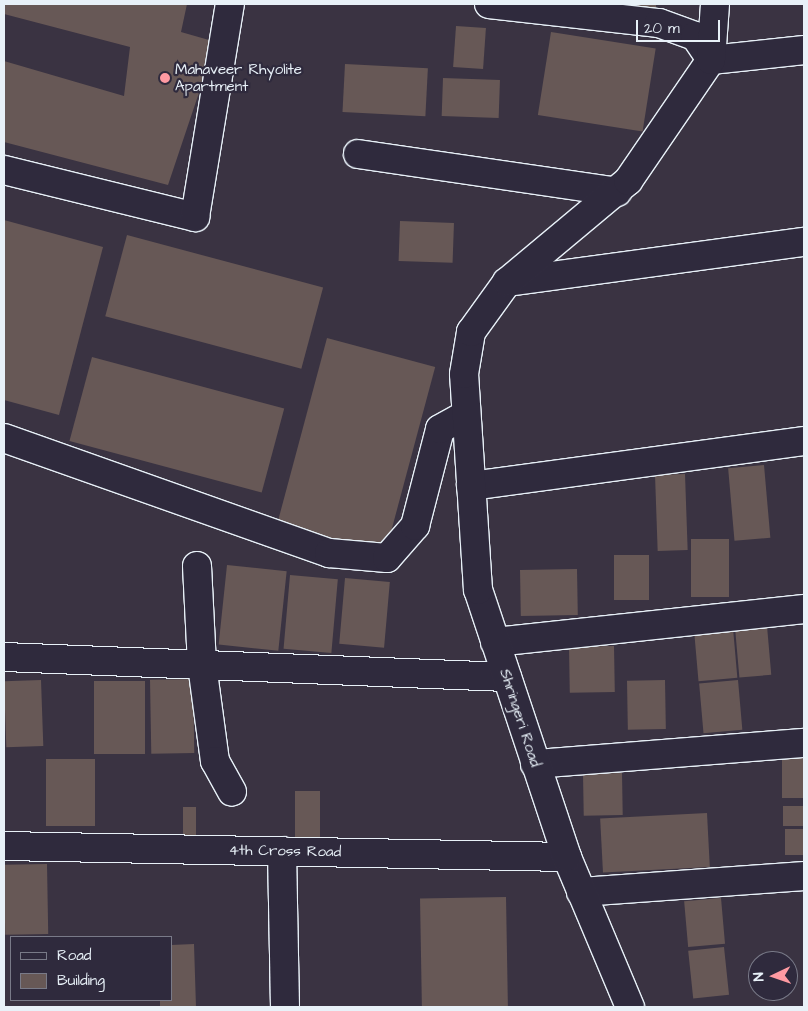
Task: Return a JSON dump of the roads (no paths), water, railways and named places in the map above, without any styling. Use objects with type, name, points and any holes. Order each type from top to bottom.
[{"type":"street","points":[[4,170],[195,217],[230,4]]},
{"type":"street","points":[[489,4],[659,24],[695,36],[711,60]]},
{"type":"street","points":[[711,60],[715,4]]},
{"type":"street","points":[[711,60],[804,50]]},
{"type":"street","name":"Shringeri Road","points":[[630,1007],[566,857],[478,590],[465,415],[464,374],[471,332],[507,282],[618,192],[711,60]]},
{"type":"street","points":[[358,154],[618,192]]},
{"type":"street","points":[[507,282],[804,242]]},
{"type":"street","points":[[4,438],[329,553],[387,558],[414,526],[440,429],[465,415]]},
{"type":"street","points":[[470,486],[804,441]]},
{"type":"street","points":[[197,566],[202,665],[215,761],[232,792]]},
{"type":"street","points":[[495,642],[804,609]]},
{"type":"street","points":[[4,657],[507,677]]},
{"type":"street","points":[[535,764],[804,743]]},
{"type":"street","name":"4th Cross Road","points":[[4,846],[566,857]]},
{"type":"street","points":[[282,851],[285,1007]]},
{"type":"street","points":[[581,892],[804,876]]},
{"type":"place","name":"Mahaveer Rhyolite Apartment","points":[[165,78]]}]
